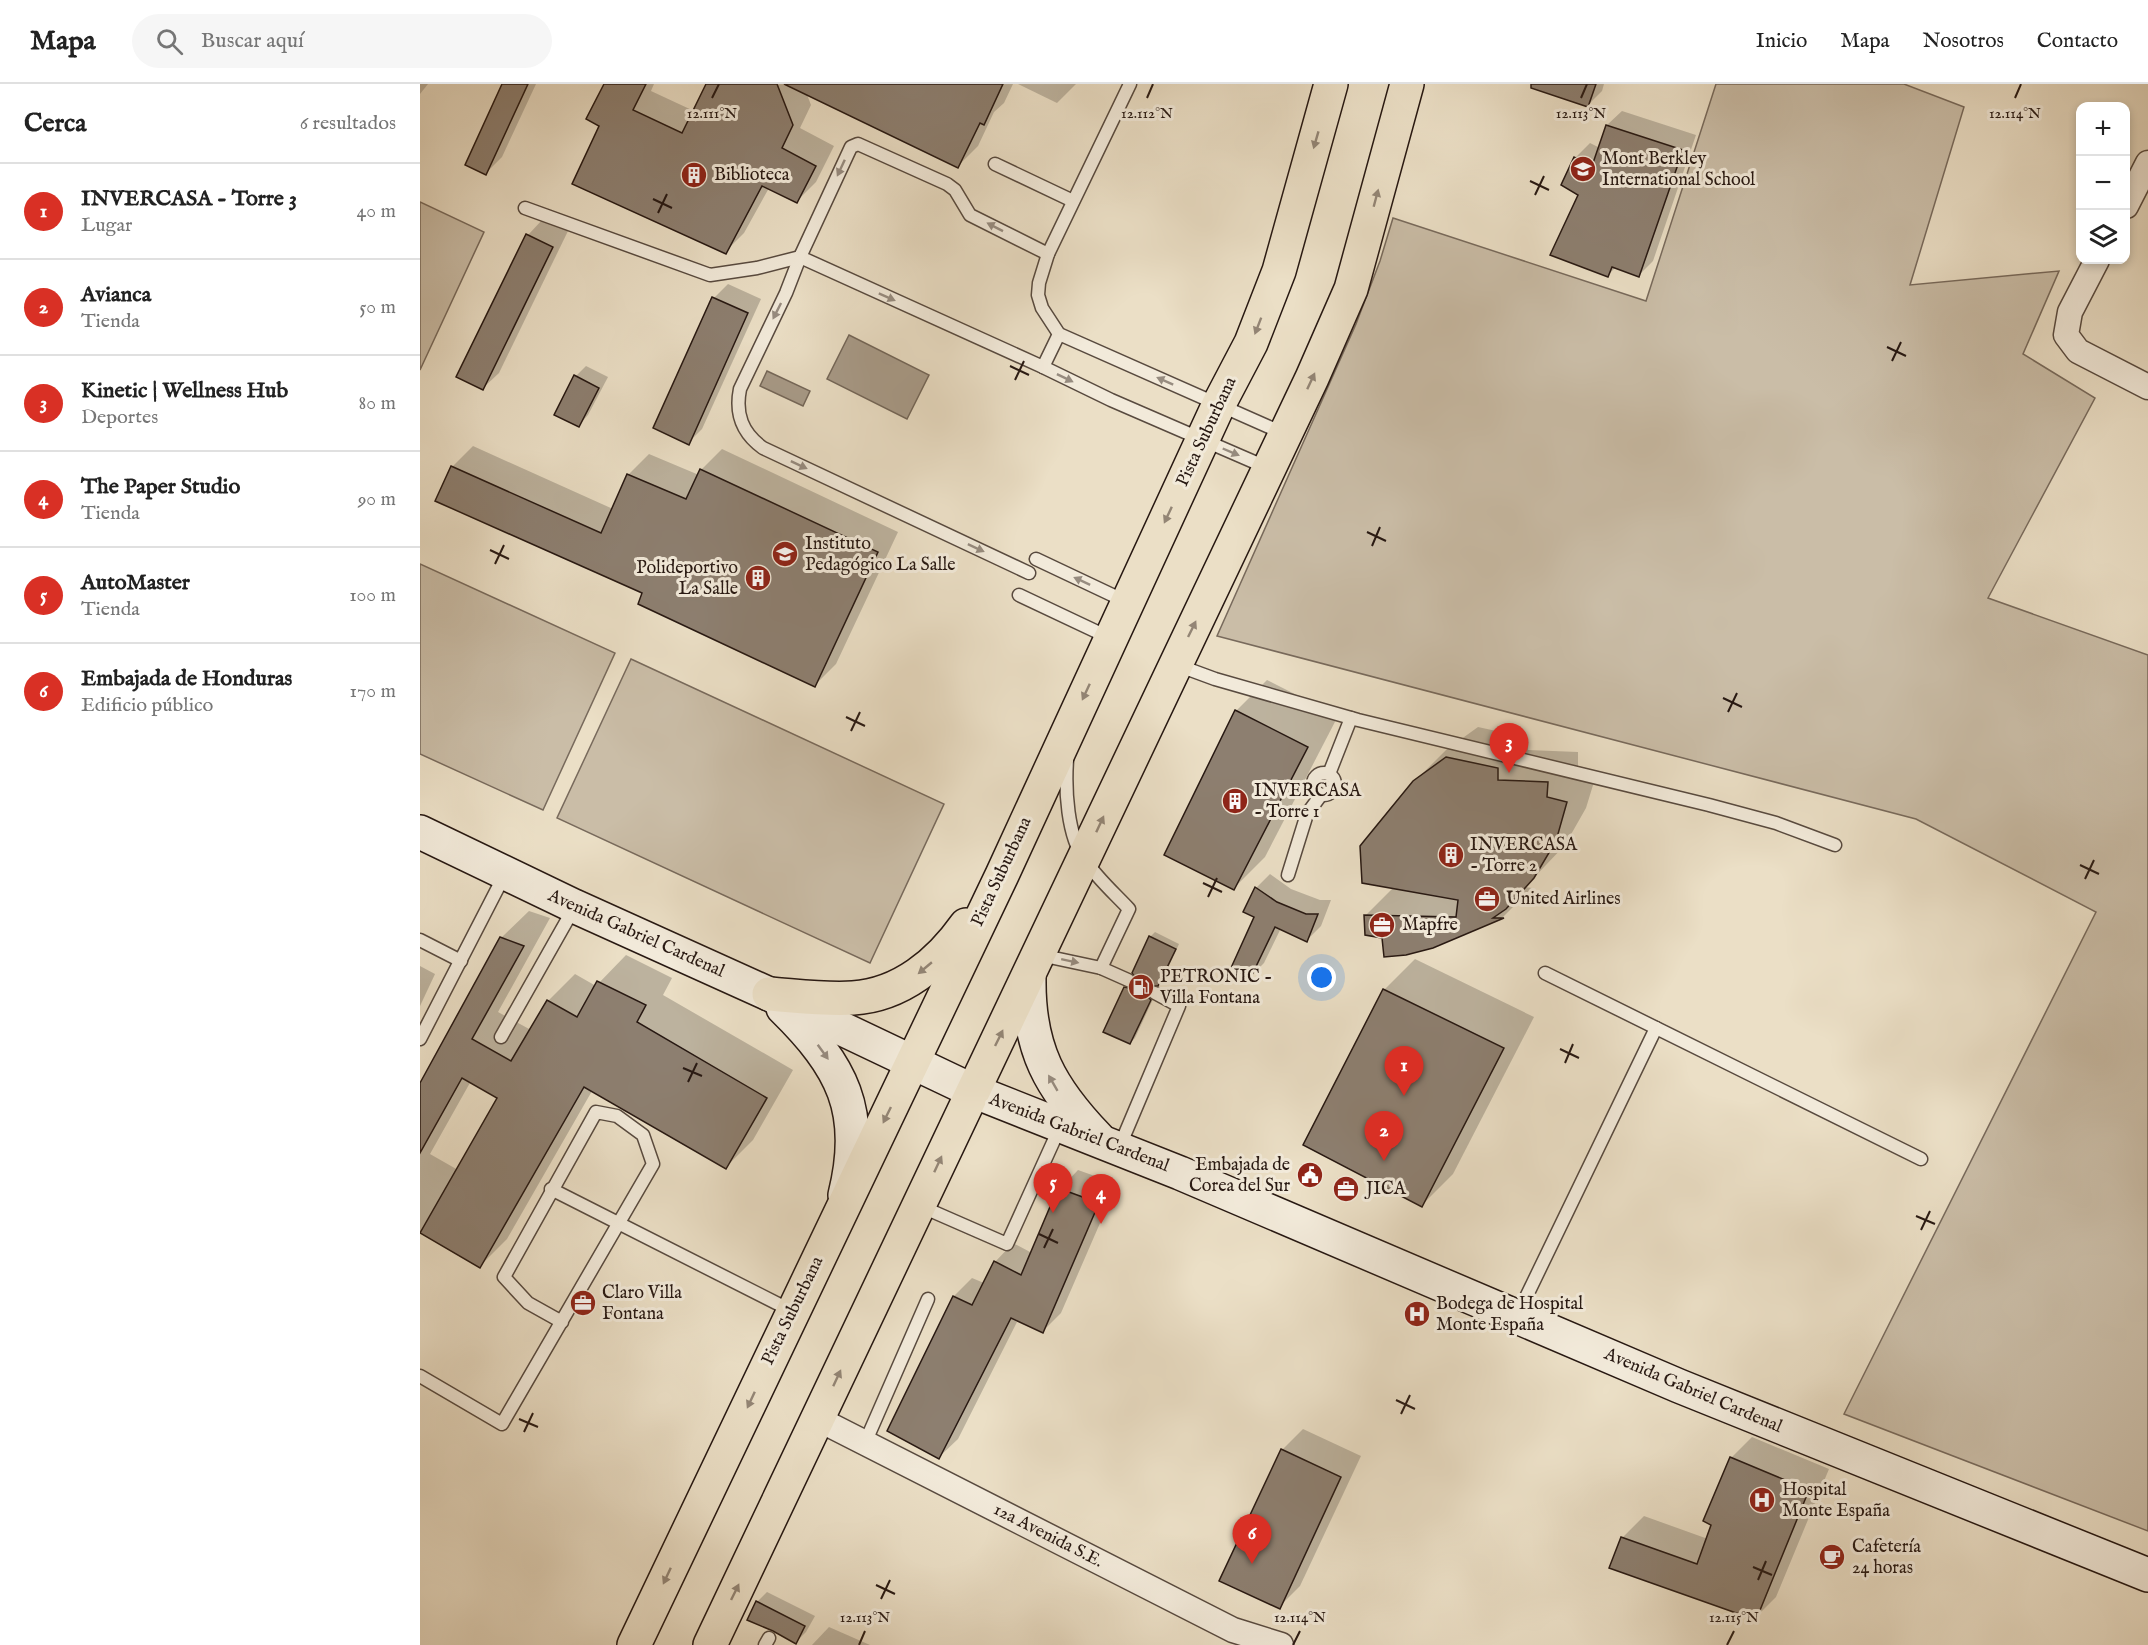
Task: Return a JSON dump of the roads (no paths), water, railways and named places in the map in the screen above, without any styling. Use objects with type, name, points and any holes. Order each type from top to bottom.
[{"type":"main road","name":"Pista Suburbana","points":[[634,1645],[1002,875],[1202,440],[1251,343],[1279,271],[1331,84]]},
{"type":"main road","points":[[710,1645],[1286,434],[1351,289],[1407,84]]},
{"type":"main road","points":[[769,994],[853,998],[871,996],[903,984],[931,963],[955,939],[1002,875]]},
{"type":"street","points":[[2130,198],[2148,163]]},
{"type":"street","points":[[2095,264],[2070,312],[2066,334],[2078,351],[2148,387]]},
{"type":"street","name":"Avenida Gabriel Cardenal","points":[[420,832],[972,1091],[1180,1173],[1679,1386],[2148,1575]]},
{"type":"street","points":[[1034,966],[1032,1030],[1043,1062],[1051,1080],[1071,1109],[1111,1146]]},
{"type":"street","points":[[769,994],[798,1022],[828,1059],[840,1080],[849,1105],[852,1121],[852,1151],[840,1214]]},
{"type":"street","name":"12a Avenida S.E.","points":[[818,1419],[1229,1637],[1281,1645]]},
{"type":"lane","points":[[1130,84],[1048,254],[1038,296],[1042,308],[1059,334],[1286,434]]},
{"type":"lane","points":[[1029,573],[763,448],[751,440],[743,427],[738,401],[740,389],[851,147],[858,144],[947,184],[955,190],[970,215],[1048,254]]},
{"type":"lane","points":[[995,164],[1073,201]]},
{"type":"lane","points":[[525,208],[710,275],[757,268],[800,258],[1111,400],[1269,468]]},
{"type":"lane","points":[[1043,367],[1059,334]]},
{"type":"lane","points":[[1036,559],[1128,602]]},
{"type":"lane","points":[[1019,595],[1111,638]]},
{"type":"lane","points":[[1175,664],[1351,718],[1776,823],[1835,845]]},
{"type":"lane","points":[[1288,875],[1307,814],[1321,795],[1332,793],[1335,787],[1334,779],[1329,774],[1351,718]]},
{"type":"lane","points":[[1068,732],[1066,774],[1072,834],[1084,860],[1129,909],[1101,968]]},
{"type":"lane","points":[[420,1039],[506,873]]},
{"type":"lane","points":[[501,1037],[574,906]]},
{"type":"lane","points":[[420,940],[460,961]]},
{"type":"lane","points":[[1034,966],[1101,968],[1128,980]]},
{"type":"lane","points":[[1545,973],[1921,1160]]},
{"type":"lane","points":[[1111,1146],[1179,1006],[1155,993]]},
{"type":"lane","points":[[1517,1317],[1656,1028]]},
{"type":"lane","points":[[420,1376],[502,1424],[562,1322],[619,1224],[653,1164],[643,1136],[617,1116],[596,1112],[504,1277],[528,1303],[562,1322]]},
{"type":"lane","points":[[919,1205],[1007,1244],[1061,1126]]},
{"type":"lane","points":[[552,1189],[793,1311]]},
{"type":"lane","points":[[865,1443],[928,1299]]},
{"type":"place","name":"Mont Berkley International School","points":[[1583,169]]},
{"type":"place","name":"Biblioteca","points":[[694,175]]},
{"type":"place","name":"Instituto Pedagógico La Salle","points":[[785,554]]},
{"type":"place","name":"Polideportivo La Salle","points":[[758,578]]},
{"type":"place","name":"Kinetic | Wellness Hub","points":[[1509,773]]},
{"type":"place","name":"INVERCASA - Torre 1","points":[[1235,801]]},
{"type":"place","name":"INVERCASA - Torre 2","points":[[1451,855]]},
{"type":"place","name":"United Airlines","points":[[1487,899]]},
{"type":"place","name":"Mapfre","points":[[1382,925]]},
{"type":"place","name":"PETRONIC - Villa Fontana","points":[[1141,987]]},
{"type":"place","name":"INVERCASA - Torre 3","points":[[1404,1096]]},
{"type":"place","name":"Avianca","points":[[1384,1161]]},
{"type":"place","name":"Embajada de Corea del Sur","points":[[1310,1175]]},
{"type":"place","name":"JICA","points":[[1346,1189]]},
{"type":"place","name":"AutoMaster","points":[[1053,1213]]},
{"type":"place","name":"The Paper Studio","points":[[1101,1224]]},
{"type":"place","name":"Claro Villa Fontana","points":[[583,1303]]},
{"type":"place","name":"Bodega de Hospital Monte España","points":[[1417,1314]]},
{"type":"place","name":"Hospital Monte España","points":[[1762,1500]]},
{"type":"place","name":"Cafetería 24 horas","points":[[1832,1557]]},
{"type":"place","name":"Embajada de Honduras","points":[[1252,1564]]}]
